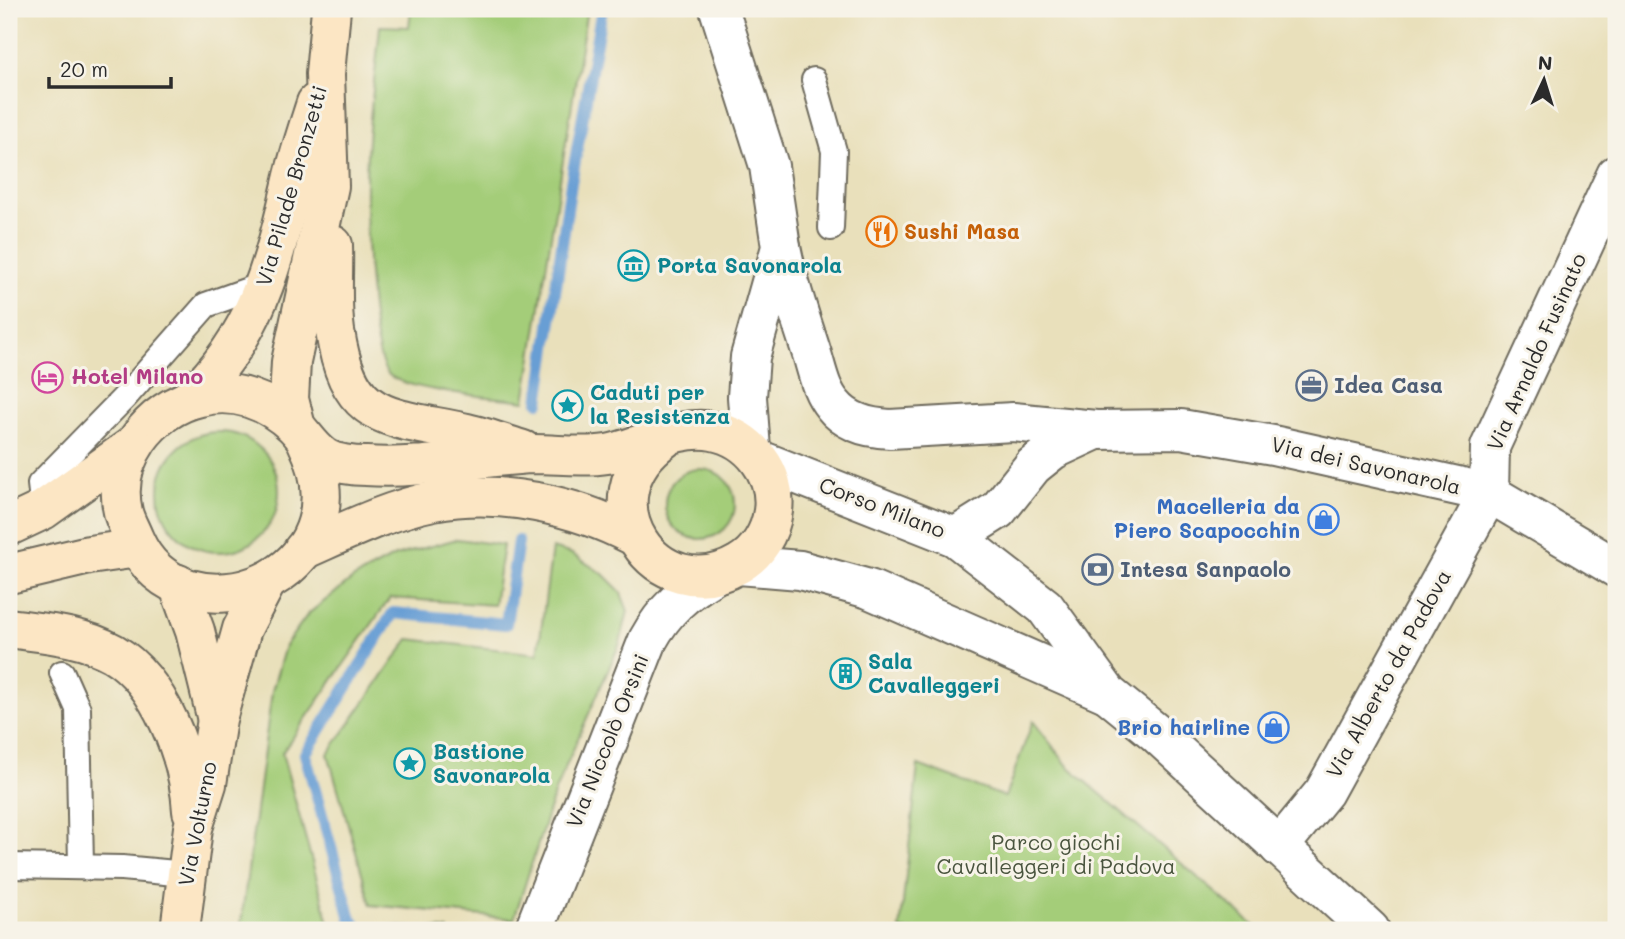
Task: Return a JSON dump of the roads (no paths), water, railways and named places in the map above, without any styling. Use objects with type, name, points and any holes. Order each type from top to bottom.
[{"type":"main road","name":"Via Pilade Bronzetti","points":[[301,433],[289,399],[291,362],[329,186],[325,74],[331,9]]},
{"type":"main road","name":"Via Pilade Bronzetti","points":[[189,399],[216,374],[239,342],[265,284],[325,74]]},
{"type":"main road","points":[[329,186],[335,328],[341,360],[351,386],[368,406],[387,417],[470,433],[535,454]]},
{"type":"main road","points":[[9,526],[43,510],[136,422],[189,399],[230,394],[269,405],[325,458],[367,467],[465,462],[535,454],[607,454],[687,430],[710,430],[733,436],[755,455],[772,489],[772,520],[758,547],[726,570],[693,575],[656,561],[634,536],[605,521],[551,505],[458,498],[405,509],[303,550]]},
{"type":"main road","points":[[136,422],[123,478],[123,511],[138,548],[153,567],[178,584],[207,593],[237,592],[266,583],[290,567],[316,528],[322,492],[320,474],[301,433]]},
{"type":"main road","points":[[634,536],[628,513],[631,477],[639,461],[666,438]]},
{"type":"main road","points":[[9,574],[89,555],[138,548]]},
{"type":"main road","name":"Via Volturno","points":[[180,930],[194,828],[207,784],[217,719],[242,629],[266,583]]},
{"type":"main road","name":"Via Volturno","points":[[178,584],[195,631],[217,719]]},
{"type":"main road","points":[[9,628],[79,639],[113,653],[135,671],[174,733],[191,785],[194,828]]},
{"type":"street","name":"Via dei Savonarola","points":[[719,9],[769,166],[789,286],[824,391],[841,414],[872,428],[1013,422],[1096,430],[1145,428],[1195,432],[1273,445],[1489,494],[1616,568]]},
{"type":"street","name":"Via Arnaldo Fusinato","points":[[1489,494],[1490,447],[1616,175]]},
{"type":"street","points":[[755,455],[747,397],[750,357],[781,247]]},
{"type":"street","name":"Via dei Savonarola","points":[[955,537],[998,510],[1033,466],[1053,450],[1096,430]]},
{"type":"street","name":"Corso Milano","points":[[755,455],[955,537],[1045,607],[1108,694],[1156,733],[1370,930]]},
{"type":"street","name":"Via Alberto da Padova","points":[[1279,847],[1324,792],[1489,494]]},
{"type":"street","name":"Corso Milano","points":[[726,570],[800,570],[869,589],[1108,694]]},
{"type":"street","name":"Via Niccolò Orsini","points":[[534,930],[648,640],[660,618],[678,598],[726,570]]},
{"type":"lane","points":[[814,80],[834,151],[831,228]]},
{"type":"lane","points":[[136,422],[206,305],[265,284]]},
{"type":"lane","points":[[62,673],[78,709],[81,866]]},
{"type":"lane","points":[[9,866],[81,866],[186,874]]},
{"type":"waterway","points":[[539,402],[571,183],[602,9]]},
{"type":"waterway","points":[[360,930],[351,919],[305,754],[393,613],[506,624],[518,541]]},
{"type":"place","name":"Sushi Masa","points":[[881,232]]},
{"type":"place","name":"Porta Savonarola","points":[[634,266]]},
{"type":"place","name":"Hotel Milano","points":[[48,377]]},
{"type":"place","name":"Idea Casa","points":[[1311,386]]},
{"type":"place","name":"Caduti per la Resistenza","points":[[567,405]]},
{"type":"place","name":"Macelleria da Piero Scapocchin","points":[[1323,519]]},
{"type":"place","name":"Intesa Sanpaolo","points":[[1097,570]]},
{"type":"place","name":"Sala Cavalleggeri","points":[[845,674]]},
{"type":"place","name":"Brio hairline","points":[[1273,728]]},
{"type":"place","name":"Bastione Savonarola","points":[[410,764]]},
{"type":"park label","name":"Parco giochi Cavalleggeri di Padova","points":[[1056,855]]}]
